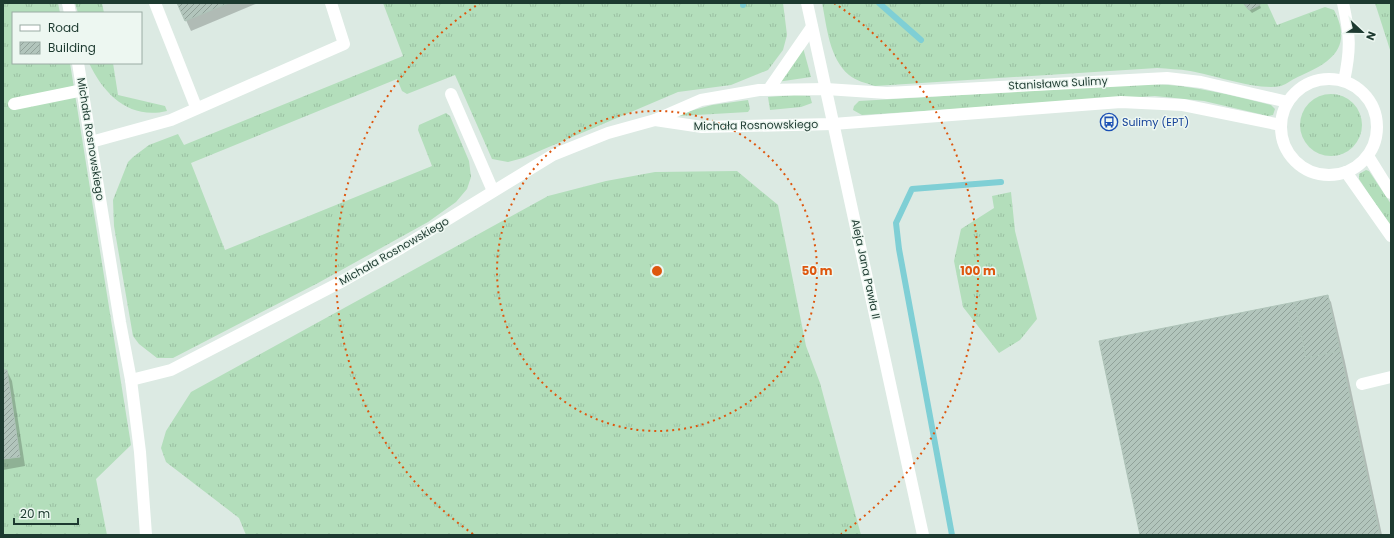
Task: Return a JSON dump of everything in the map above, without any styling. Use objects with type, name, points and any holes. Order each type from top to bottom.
[{"type":"street","points":[[155,3],[196,108]]},
{"type":"street","points":[[91,142],[171,120],[344,44],[332,3]]},
{"type":"street","name":"Aleja Jana Pawła II","points":[[807,3],[923,535]]},
{"type":"street","points":[[1343,3],[1350,33],[1350,55],[1344,81]]},
{"type":"street","points":[[769,89],[812,27]]},
{"type":"street","name":"Michała Rosnowskiego","points":[[78,64],[131,380],[140,452],[146,535]]},
{"type":"street","name":"Stanisława Sulimy","points":[[826,89],[887,93],[1167,78],[1201,82],[1288,102]]},
{"type":"street","points":[[1328,79],[1344,81],[1360,90],[1372,104],[1377,121],[1376,139],[1368,156],[1358,166],[1346,172],[1330,175],[1315,173],[1301,166],[1290,155],[1283,141],[1281,125],[1283,113],[1288,102],[1299,90],[1313,82],[1328,79]]},
{"type":"street","name":"Michała Rosnowskiego","points":[[131,380],[171,370],[339,283],[402,248],[553,155],[608,133],[656,120],[701,100],[769,89],[826,89]]},
{"type":"street","points":[[14,104],[83,90]]},
{"type":"street","points":[[451,94],[493,191]]},
{"type":"street","name":"Stanisława Sulimy","points":[[833,124],[1121,102],[1183,105],[1281,125]]},
{"type":"street","name":"Michała Rosnowskiego","points":[[656,120],[702,128],[833,124]]},
{"type":"street","points":[[1368,156],[1391,193]]},
{"type":"street","points":[[1346,172],[1391,236]]},
{"type":"street","points":[[1362,384],[1391,377]]},
{"type":"green space","points":[[3,3],[58,3],[60,12],[12,12],[12,64],[70,64],[131,445],[96,479],[107,535],[3,535]]},
{"type":"green space","points":[[75,3],[102,3],[104,12],[78,12]]},
{"type":"green space","points":[[383,3],[783,3],[787,35],[783,50],[768,70],[731,85],[678,92],[523,158],[508,162],[492,159],[455,75],[407,94],[402,91],[397,79],[191,163],[225,250],[432,166],[418,130],[419,125],[446,113],[450,116],[469,161],[471,177],[467,189],[456,202],[428,222],[318,283],[173,358],[157,358],[139,344],[133,336],[114,226],[113,200],[128,162],[149,145],[178,134],[184,145],[403,56]]},
{"type":"green space","points":[[822,3],[1267,3],[1277,25],[1325,7],[1334,10],[1341,34],[1340,43],[1336,52],[1330,59],[1311,71],[1281,86],[1271,87],[1248,85],[1190,71],[1157,68],[875,86],[861,82],[849,75],[842,68],[830,42]]},
{"type":"green space","points":[[1375,3],[1391,3],[1391,53]]},
{"type":"green space","points":[[802,44],[811,77],[777,82]]},
{"type":"green space","points":[[90,64],[113,64],[118,95],[165,106],[167,111],[154,113],[141,112],[130,108],[111,95],[95,75]]},
{"type":"green space","points":[[1151,84],[1182,86],[1212,91],[1271,105],[1275,109],[1273,115],[1268,116],[1204,101],[1155,96],[862,115],[853,110],[854,106],[859,101]]},
{"type":"green space","points":[[1331,94],[1348,99],[1353,103],[1357,108],[1362,125],[1357,142],[1353,147],[1348,151],[1331,156],[1314,151],[1309,147],[1305,142],[1300,125],[1305,108],[1309,103],[1314,99]]},
{"type":"green space","points":[[794,95],[810,96],[812,103],[801,107],[770,110],[768,97]]},
{"type":"green space","points":[[748,100],[750,109],[748,112],[679,116],[679,114],[712,105]]},
{"type":"green space","points":[[1366,170],[1369,171],[1391,204],[1391,228],[1359,179],[1359,174]]},
{"type":"green space","points":[[737,171],[778,205],[806,346],[820,383],[861,535],[246,535],[239,518],[166,462],[161,448],[166,431],[191,392],[548,196],[606,181],[655,172]]},
{"type":"green space","points":[[1011,192],[1015,231],[1037,319],[1020,340],[999,353],[963,307],[954,261],[961,229],[994,208],[992,196]]},
{"type":"building","points":[[177,3],[229,3],[185,21]]},
{"type":"building","points":[[1243,3],[1259,3],[1260,5],[1249,10]]},
{"type":"building","points":[[1328,295],[1340,351],[1306,358],[1295,302]]},
{"type":"building","points":[[1295,302],[1306,358],[1340,351],[1380,535],[1140,535],[1099,341]]},
{"type":"building","points":[[3,370],[7,370],[20,457],[3,459]]},
{"type":"waterway","points":[[879,3],[921,40]]},
{"type":"waterway","points":[[952,535],[899,249],[896,223],[912,189],[1001,182]]},
{"type":"place","name":"Sulimy (EPT)","points":[[1109,122]]}]
